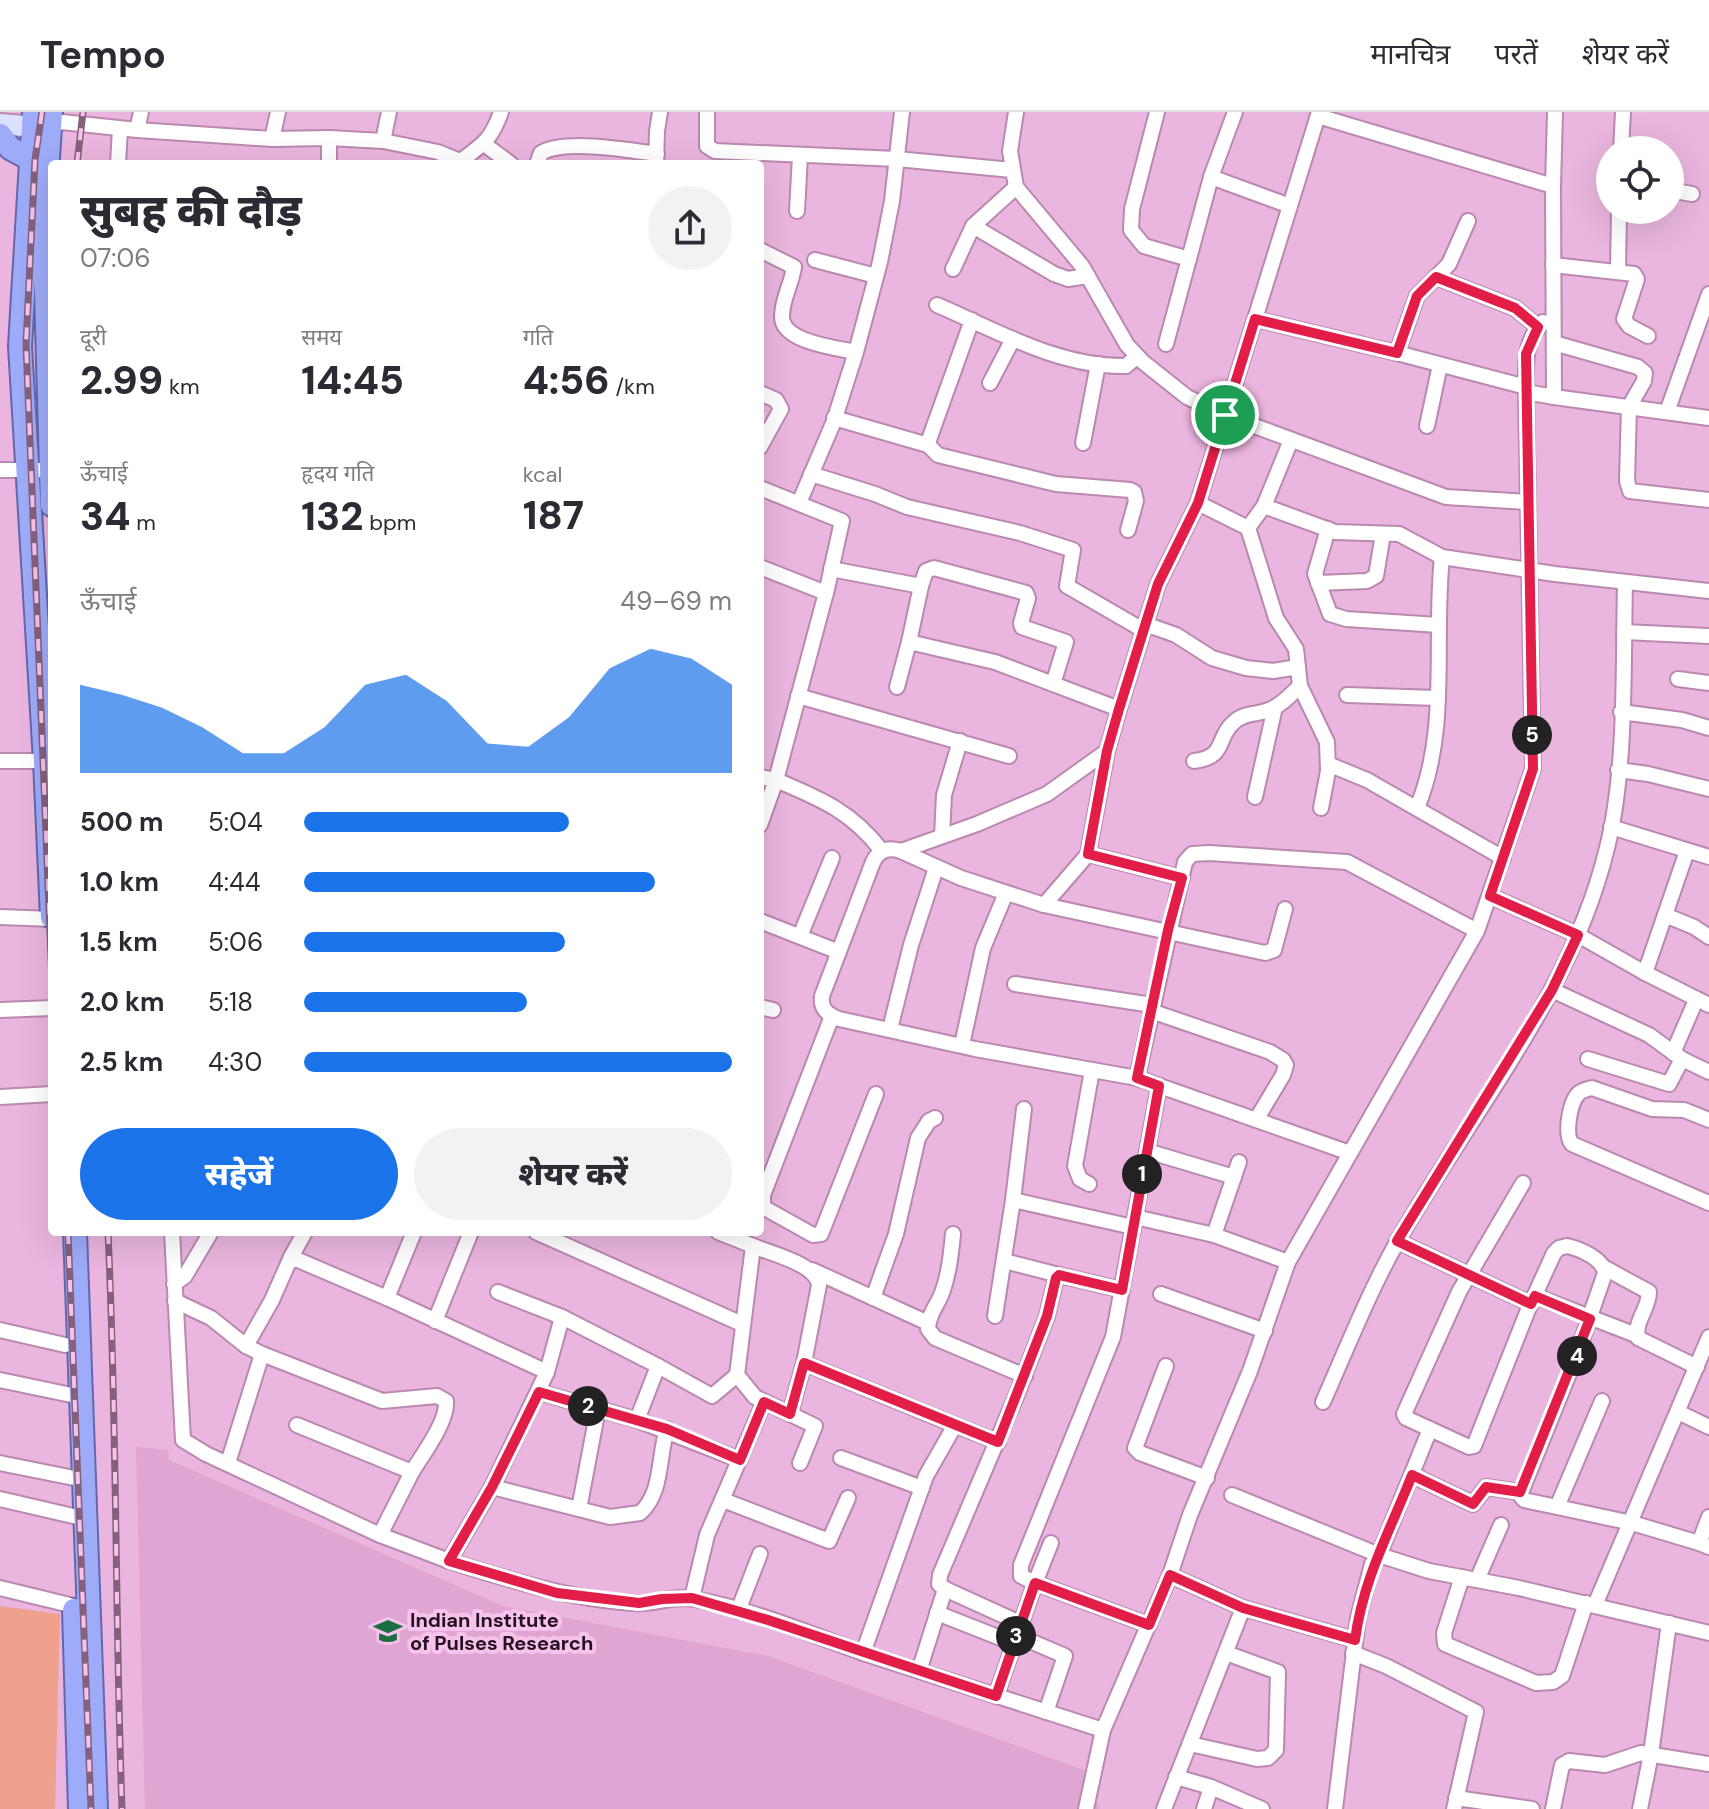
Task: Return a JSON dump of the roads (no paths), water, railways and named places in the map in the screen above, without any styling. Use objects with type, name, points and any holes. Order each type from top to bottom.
[{"type":"highway","points":[[47,119],[30,159],[20,346],[48,828]]},
{"type":"highway","points":[[47,119],[44,219],[48,362]]},
{"type":"highway","points":[[0,135],[10,148],[30,159]]},
{"type":"highway","points":[[62,1236],[65,1345],[74,1396]]},
{"type":"highway","points":[[75,1236],[74,1396],[88,1800]]},
{"type":"highway","points":[[79,1517],[74,1606],[88,1800]]},
{"type":"main road","points":[[0,124],[47,119]]},
{"type":"street","points":[[137,130],[141,112]]},
{"type":"street","points":[[272,139],[278,112]]},
{"type":"street","points":[[383,141],[389,112]]},
{"type":"street","points":[[466,160],[494,132],[501,112]]},
{"type":"street","points":[[538,160],[541,153],[549,150],[601,147],[657,159],[660,112]]},
{"type":"street","points":[[707,112],[706,142],[711,150],[759,159],[800,156],[897,159],[1012,170]]},
{"type":"street","points":[[799,503],[834,418],[856,352],[892,201],[902,112]]},
{"type":"street","points":[[1016,112],[1010,151],[1016,187],[1088,276],[1127,345],[1187,397],[1225,415],[1446,497],[1528,502]]},
{"type":"street","points":[[1157,112],[1130,216],[1131,230],[1138,243],[1189,259]]},
{"type":"street","points":[[1166,344],[1211,177],[1235,112]]},
{"type":"street","points":[[1554,397],[1555,112]]},
{"type":"street","points":[[1622,136],[1623,112]]},
{"type":"street","points":[[1044,905],[1088,854],[1107,751],[1144,627],[1158,584],[1198,503],[1318,114],[1553,186]]},
{"type":"street","points":[[47,119],[120,129],[272,139],[383,141],[438,152],[459,160]]},
{"type":"street","points":[[118,160],[120,129]]},
{"type":"street","points":[[329,138],[329,160]]},
{"type":"street","points":[[484,144],[506,160]]},
{"type":"street","points":[[797,211],[800,156]]},
{"type":"street","points":[[1211,177],[1290,206]]},
{"type":"street","points":[[953,269],[973,226],[1016,187]]},
{"type":"street","points":[[1684,193],[1692,194]]},
{"type":"street","points":[[1397,353],[1417,296],[1449,264],[1468,221]]},
{"type":"street","points":[[1618,272],[1619,224]]},
{"type":"street","points":[[973,226],[1054,274],[1068,279],[1088,276]]},
{"type":"street","points":[[764,252],[794,267],[782,313],[783,323],[788,329],[816,344],[856,352]]},
{"type":"street","points":[[815,260],[876,276]]},
{"type":"street","points":[[1553,265],[1632,273],[1637,279],[1625,311],[1626,323],[1648,336]]},
{"type":"street","points":[[1436,277],[1515,308],[1538,327]]},
{"type":"street","points":[[1667,412],[1709,294]]},
{"type":"street","points":[[937,305],[1048,353],[1098,364],[1126,366],[1137,356]]},
{"type":"street","points":[[1086,1809],[1103,1730],[1170,1575],[1190,1515],[1265,1331],[1288,1262],[1477,931],[1533,769],[1526,354],[1538,327],[1554,310]]},
{"type":"street","points":[[1255,319],[1397,353],[1554,397],[1709,418]]},
{"type":"street","points":[[928,445],[972,320]]},
{"type":"street","points":[[990,383],[1013,339]]},
{"type":"street","points":[[1554,343],[1642,369],[1645,377],[1629,407],[1627,481],[1630,491],[1709,500]]},
{"type":"street","points":[[1083,443],[1098,364]]},
{"type":"street","points":[[1427,426],[1440,365]]},
{"type":"street","points":[[764,395],[776,400],[781,409],[764,440]]},
{"type":"street","points":[[834,418],[928,445],[938,455],[1056,484],[1130,490],[1134,492],[1136,501],[1128,530]]},
{"type":"street","points":[[1248,528],[1264,506],[1291,440]]},
{"type":"street","points":[[0,470],[48,470]]},
{"type":"street","points":[[811,474],[907,507],[1020,533],[1073,550],[1067,586],[1144,627],[1176,635],[1204,655],[1246,668],[1273,671],[1298,667]]},
{"type":"street","points":[[764,490],[842,521],[826,593],[776,780],[764,814]]},
{"type":"street","points":[[1198,503],[1248,528],[1276,618],[1293,641],[1300,686],[1324,732],[1329,751],[1321,808]]},
{"type":"street","points":[[1264,506],[1335,532],[1399,534],[1442,557],[1709,591]]},
{"type":"street","points":[[1328,529],[1316,566],[1318,583],[1330,614],[1334,617],[1439,625]]},
{"type":"street","points":[[1318,583],[1367,581],[1376,576],[1383,534]]},
{"type":"street","points":[[1417,808],[1431,767],[1442,557]]},
{"type":"street","points":[[897,687],[921,586],[926,571],[934,568],[1026,593],[1028,598],[1022,627],[1066,642],[1053,684]]},
{"type":"street","points":[[764,569],[826,593]]},
{"type":"street","points":[[831,569],[921,586]]},
{"type":"street","points":[[1323,1402],[1397,1241],[1552,990],[1578,935],[1600,873],[1611,827],[1618,770],[1625,582]]},
{"type":"street","points":[[1624,632],[1709,636]]},
{"type":"street","points":[[909,642],[974,655],[1119,709]]},
{"type":"street","points":[[1678,679],[1709,683]]},
{"type":"street","points":[[1194,761],[1204,760],[1220,748],[1229,726],[1239,718],[1275,707],[1300,686]]},
{"type":"street","points":[[1347,695],[1437,698]]},
{"type":"street","points":[[798,696],[1009,756]]},
{"type":"street","points":[[1255,797],[1275,707]]},
{"type":"street","points":[[1621,712],[1682,720],[1709,728]]},
{"type":"street","points":[[942,836],[944,795],[960,741]]},
{"type":"street","points":[[901,851],[1047,794],[1107,751]]},
{"type":"street","points":[[0,761],[45,761]]},
{"type":"street","points":[[1328,764],[1367,780],[1503,858]]},
{"type":"street","points":[[1618,770],[1709,789]]},
{"type":"street","points":[[764,778],[826,801],[843,811],[867,831],[882,851]]},
{"type":"street","points":[[1611,827],[1709,857]]},
{"type":"street","points":[[1285,909],[1274,950],[1268,953],[1044,905],[889,849],[882,851],[873,862],[821,1000],[823,1009],[832,1016],[962,1045],[1137,1078],[1350,1153]]},
{"type":"street","points":[[1645,973],[1687,851]]},
{"type":"street","points":[[1137,1078],[1187,856],[1199,853],[1347,862],[1477,931]]},
{"type":"street","points":[[1088,854],[1182,878]]},
{"type":"street","points":[[800,936],[832,858]]},
{"type":"street","points":[[890,1029],[911,945],[936,868]]},
{"type":"street","points":[[962,1045],[983,948],[1006,893]]},
{"type":"street","points":[[1490,896],[1578,935],[1703,1002],[1678,1056],[1669,1084],[1588,1059]]},
{"type":"street","points":[[1665,915],[1709,937]]},
{"type":"street","points":[[0,917],[48,918]]},
{"type":"street","points":[[764,922],[839,952]]},
{"type":"street","points":[[1015,984],[1151,1008],[1270,1052],[1286,1065],[1256,1120]]},
{"type":"street","points":[[1552,990],[1649,1035],[1678,1056],[1709,1072]]},
{"type":"street","points":[[0,1010],[48,1008]]},
{"type":"street","points":[[764,1192],[832,1016]]},
{"type":"street","points":[[1089,1184],[1080,1179],[1075,1166],[1092,1070]]},
{"type":"street","points":[[1149,1625],[1035,1583],[1021,1576],[1020,1569],[1110,1349],[1159,1086]]},
{"type":"street","points":[[1709,1120],[1684,1110],[1652,1109],[1592,1088],[1577,1096],[1567,1127],[1567,1138],[1572,1144],[1709,1203]]},
{"type":"street","points":[[0,1097],[48,1094]]},
{"type":"street","points":[[764,1208],[813,1235],[821,1234],[876,1094]]},
{"type":"street","points":[[995,1316],[1024,1109]]},
{"type":"street","points":[[873,1298],[896,1234],[918,1138],[929,1121],[935,1118]]},
{"type":"street","points":[[1147,1151],[1234,1177]]},
{"type":"street","points":[[1214,1235],[1239,1162]]},
{"type":"street","points":[[1523,1183],[1445,1319],[1404,1412],[1406,1418],[1469,1447],[1474,1446],[1533,1300],[1559,1248],[1574,1247],[1649,1292],[1636,1335]]},
{"type":"street","points":[[1013,1200],[1214,1235],[1288,1262]]},
{"type":"street","points":[[953,1234],[946,1281],[928,1329],[935,1338],[1025,1376]]},
{"type":"street","points":[[172,1236],[183,1440],[206,1454],[380,1535],[449,1561],[557,1593],[639,1603],[692,1598],[1103,1730]]},
{"type":"street","points":[[174,1284],[185,1276],[209,1236]]},
{"type":"street","points":[[246,1346],[303,1236]]},
{"type":"street","points":[[387,1298],[412,1236]]},
{"type":"street","points":[[435,1321],[469,1236]]},
{"type":"street","points":[[545,1236],[742,1324]]},
{"type":"street","points":[[728,1236],[810,1269],[928,1323]]},
{"type":"street","points":[[1397,1241],[1469,1275],[1636,1335],[1697,1367]]},
{"type":"street","points":[[753,1246],[737,1375],[748,1392],[815,1426],[800,1463]]},
{"type":"street","points":[[291,1257],[547,1372]]},
{"type":"street","points":[[1004,1261],[1122,1290]]},
{"type":"street","points":[[1605,1268],[1590,1319],[1520,1497],[1632,1523],[1704,1545],[1709,1517]]},
{"type":"street","points":[[790,1414],[804,1363],[819,1285],[818,1277],[810,1269]]},
{"type":"street","points":[[1046,1712],[1065,1656],[1017,1633],[939,1584],[940,1575],[1025,1376],[1047,1316],[1053,1285],[1059,1275]]},
{"type":"street","points":[[498,1292],[562,1317],[712,1396],[737,1375]]},
{"type":"street","points":[[1161,1294],[1265,1331]]},
{"type":"street","points":[[175,1301],[211,1318],[246,1346],[262,1354],[382,1401],[437,1396],[446,1401],[444,1418],[380,1535]]},
{"type":"street","points":[[449,1561],[492,1487],[539,1392],[562,1317]]},
{"type":"street","points":[[0,1330],[65,1345]]},
{"type":"street","points":[[1462,1577],[1444,1633],[1445,1644],[1536,1683],[1544,1684],[1562,1676],[1591,1604],[1632,1523],[1709,1337]]},
{"type":"street","points":[[228,1463],[262,1354]]},
{"type":"street","points":[[804,1363],[998,1442]]},
{"type":"street","points":[[637,1420],[658,1366]]},
{"type":"street","points":[[1166,1366],[1135,1448],[1140,1453],[1207,1478]]},
{"type":"street","points":[[0,1380],[74,1396]]},
{"type":"street","points":[[539,1392],[667,1429],[740,1460]]},
{"type":"street","points":[[1557,1507],[1602,1401]]},
{"type":"street","points":[[692,1598],[707,1535],[764,1402]]},
{"type":"street","points":[[579,1509],[598,1409]]},
{"type":"street","points":[[1678,1412],[1709,1427]]},
{"type":"street","points":[[297,1425],[412,1472]]},
{"type":"street","points":[[863,1653],[922,1488],[955,1425]]},
{"type":"street","points":[[492,1487],[610,1517],[640,1513],[655,1495],[667,1429]]},
{"type":"street","points":[[1335,1809],[1358,1618],[1372,1564],[1379,1555],[1430,1429]]},
{"type":"street","points":[[841,1458],[922,1488]]},
{"type":"street","points":[[0,1463],[78,1479]]},
{"type":"street","points":[[1412,1475],[1473,1504],[1486,1487],[1520,1492]]},
{"type":"street","points":[[1232,1495],[1379,1555],[1429,1571],[1591,1604],[1709,1633]]},
{"type":"street","points":[[723,1500],[829,1541],[848,1498]]},
{"type":"street","points":[[0,1499],[79,1517]]},
{"type":"street","points":[[1477,1580],[1501,1525]]},
{"type":"street","points":[[996,1696],[1051,1543]]},
{"type":"street","points":[[738,1611],[760,1554]]},
{"type":"street","points":[[1170,1575],[1243,1608],[1354,1647],[1476,1712],[1455,1803],[1532,1809]]},
{"type":"street","points":[[0,1588],[74,1606]]},
{"type":"street","points":[[919,1671],[945,1589]]},
{"type":"street","points":[[1164,1809],[1243,1608]]},
{"type":"street","points":[[937,1613],[1017,1633]]},
{"type":"street","points":[[1640,1809],[1669,1623]]},
{"type":"street","points":[[1190,1744],[1257,1759],[1268,1758],[1276,1750],[1278,1672],[1226,1653]]},
{"type":"street","points":[[1553,1809],[1562,1765],[1566,1762],[1600,1765],[1633,1754],[1651,1754],[1709,1764]]},
{"type":"street","points":[[1176,1777],[1211,1787],[1262,1809]]},
{"type":"street","points":[[1204,1809],[1211,1787]]},
{"type":"railway","points":[[42,112],[35,160],[26,344],[48,882]]},
{"type":"railway","points":[[77,160],[83,112]]},
{"type":"railway","points":[[68,1236],[91,1809]]},
{"type":"railway","points":[[108,1236],[122,1809]]},
{"type":"place","name":"Indian Institute of Pulses Research","points":[[388,1631]]}]
